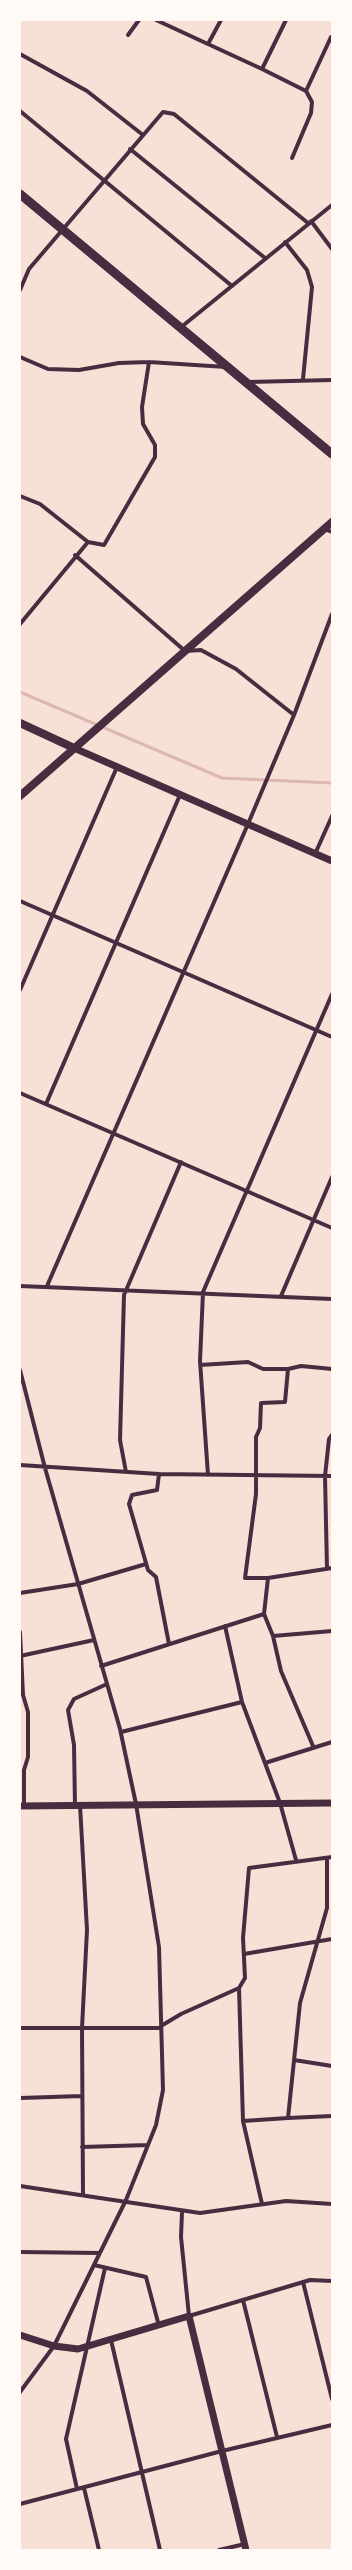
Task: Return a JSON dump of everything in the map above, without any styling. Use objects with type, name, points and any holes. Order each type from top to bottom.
[{"type":"main road","points":[[20,194],[332,454]]},
{"type":"main road","points":[[20,796],[185,651],[328,530],[332,522]]},
{"type":"main road","points":[[20,723],[74,748]]},
{"type":"street","points":[[128,35],[139,20]]},
{"type":"street","points":[[156,20],[306,91],[312,102],[311,113],[292,158]]},
{"type":"street","points":[[208,44],[221,20]]},
{"type":"street","points":[[262,69],[286,20]]},
{"type":"street","points":[[306,91],[331,37]]},
{"type":"street","points":[[20,54],[87,91],[143,135]]},
{"type":"street","points":[[20,111],[232,286]]},
{"type":"street","points":[[20,290],[29,269],[162,112],[174,114],[309,222],[332,249]]},
{"type":"street","points":[[130,149],[265,258]]},
{"type":"street","points":[[180,328],[309,222],[332,205]]},
{"type":"street","points":[[285,242],[307,270],[312,287],[303,380]]},
{"type":"street","points":[[20,357],[48,369],[79,370],[119,363],[149,362],[228,367]]},
{"type":"street","points":[[20,496],[40,504],[88,542],[104,545],[155,457],[155,445],[143,424],[142,407],[149,362]]},
{"type":"street","points":[[246,382],[332,380]]},
{"type":"street","points":[[20,624],[88,542]]},
{"type":"street","points":[[76,555],[185,651],[201,650],[236,670],[294,715]]},
{"type":"street","points":[[48,1286],[248,824],[294,715],[332,614]]},
{"type":"street","points":[[74,748],[332,861]]},
{"type":"street","points":[[20,990],[117,767]]},
{"type":"street","points":[[46,1104],[180,795]]},
{"type":"street","points":[[315,854],[332,816]]},
{"type":"street","points":[[20,901],[332,1037]]},
{"type":"street","points":[[208,1475],[200,1365],[203,1292],[332,994]]},
{"type":"street","points":[[20,1093],[332,1228]]},
{"type":"street","points":[[126,1472],[120,1440],[124,1295],[181,1162]]},
{"type":"street","points":[[281,1296],[332,1177]]},
{"type":"street","points":[[20,1286],[203,1292],[332,1300]]},
{"type":"street","points":[[200,1365],[248,1362],[257,1368],[288,1369],[301,1366],[332,1369]]},
{"type":"street","points":[[288,1369],[286,1402],[261,1403],[260,1428],[256,1437],[258,1475],[245,1578],[268,1578],[330,1568],[325,1476],[329,1439],[332,1435]]},
{"type":"street","points":[[20,1370],[44,1468],[121,1732],[136,1804],[159,1947],[163,2090],[156,2125],[126,2200],[54,2346],[20,2392]]},
{"type":"street","points":[[20,1465],[44,1468],[159,1474],[332,1476]]},
{"type":"street","points":[[159,1474],[157,1490],[132,1495],[129,1504],[149,1573],[156,1578],[169,1644]]},
{"type":"street","points":[[20,1592],[78,1584],[146,1564]]},
{"type":"street","points":[[268,1578],[264,1614],[273,1636],[281,1671],[313,1746]]},
{"type":"street","points":[[101,1666],[264,1614]]},
{"type":"street","points":[[225,1626],[242,1702],[280,1803],[296,1860]]},
{"type":"street","points":[[273,1636],[332,1631]]},
{"type":"street","points":[[20,1632],[23,1695],[28,1712],[28,1757],[24,1770],[22,1806],[332,1803]]},
{"type":"street","points":[[21,1656],[94,1640]]},
{"type":"street","points":[[83,2195],[82,2028],[86,1930],[74,1745],[68,1710],[74,1699],[107,1684]]},
{"type":"street","points":[[121,1732],[242,1702]]},
{"type":"street","points":[[265,1763],[313,1746],[332,1742]]},
{"type":"street","points":[[262,2204],[243,2121],[239,1988],[245,1978],[243,1938],[249,1868],[296,1860],[332,1857]]},
{"type":"street","points":[[288,2118],[300,2003],[327,1908],[327,1858]]},
{"type":"street","points":[[244,1954],[332,1939]]},
{"type":"street","points":[[20,2028],[161,2027],[181,2014],[239,1988]]},
{"type":"street","points":[[294,2060],[332,2066]]},
{"type":"street","points":[[20,2098],[82,2096]]},
{"type":"street","points":[[243,2121],[332,2116]]},
{"type":"street","points":[[82,2147],[148,2145]]},
{"type":"street","points":[[20,2186],[126,2200],[182,2212],[206,2214],[286,2201],[332,2204]]},
{"type":"street","points":[[182,2212],[182,2252],[189,2316],[245,2547],[219,2550]]},
{"type":"street","points":[[20,2252],[100,2253]]},
{"type":"street","points":[[94,2265],[146,2277],[159,2326]]},
{"type":"street","points":[[77,2489],[66,2439],[105,2268]]},
{"type":"street","points":[[20,2335],[54,2346],[78,2349],[87,2348],[303,2282],[318,2279],[332,2280]]},
{"type":"street","points":[[303,2282],[332,2399]]},
{"type":"street","points":[[243,2300],[277,2437]]},
{"type":"street","points":[[111,2340],[160,2550]]},
{"type":"street","points":[[20,2504],[277,2437],[332,2425]]},
{"type":"street","points":[[84,2488],[99,2550]]},
{"type":"waterway","points":[[20,692],[222,778],[332,783]]}]
